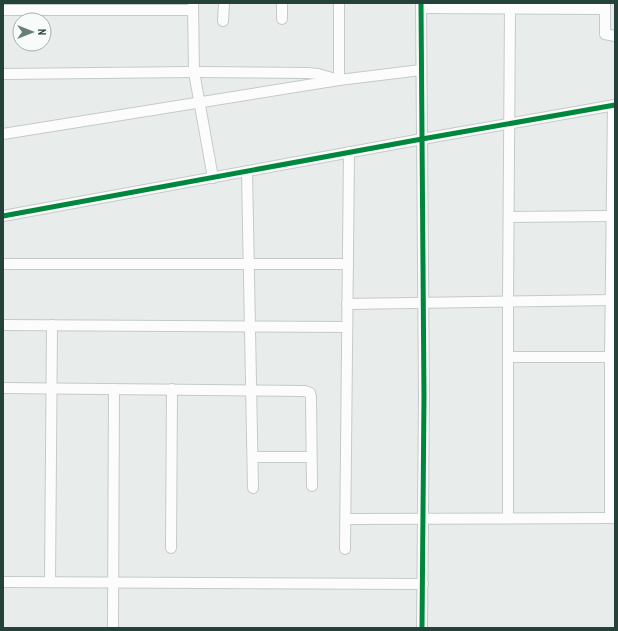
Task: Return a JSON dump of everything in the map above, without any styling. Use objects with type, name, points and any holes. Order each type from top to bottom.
[{"type":"street","points":[[223,21],[224,3]]},
{"type":"street","points":[[282,3],[282,19]]},
{"type":"street","points":[[338,3],[339,80]]},
{"type":"street","points":[[422,628],[423,302],[421,5],[510,8],[605,6],[606,34],[615,36]]},
{"type":"street","points":[[3,10],[40,6],[193,6],[194,72],[213,178]]},
{"type":"street","points":[[508,518],[510,8]]},
{"type":"street","points":[[3,134],[339,80],[421,70]]},
{"type":"street","points":[[3,74],[194,72],[308,73],[318,74],[339,80]]},
{"type":"street","points":[[3,216],[614,105],[612,216],[613,300],[610,357],[612,518],[423,520],[346,519]]},
{"type":"street","points":[[345,549],[349,152]]},
{"type":"street","points":[[247,171],[253,488]]},
{"type":"street","points":[[509,217],[612,216]]},
{"type":"street","points":[[3,264],[348,264]]},
{"type":"street","points":[[347,304],[613,300]]},
{"type":"street","points":[[3,325],[347,327]]},
{"type":"street","points":[[50,582],[52,325]]},
{"type":"street","points":[[508,357],[610,357]]},
{"type":"street","points":[[3,388],[305,391],[310,393],[311,397],[312,486]]},
{"type":"street","points":[[112,628],[114,389]]},
{"type":"street","points":[[171,548],[172,389]]},
{"type":"street","points":[[253,458],[311,457]]},
{"type":"street","points":[[3,582],[423,584]]},
{"type":"cycle path","points":[[421,3],[424,396],[422,628]]},
{"type":"cycle path","points":[[3,216],[615,105]]}]
